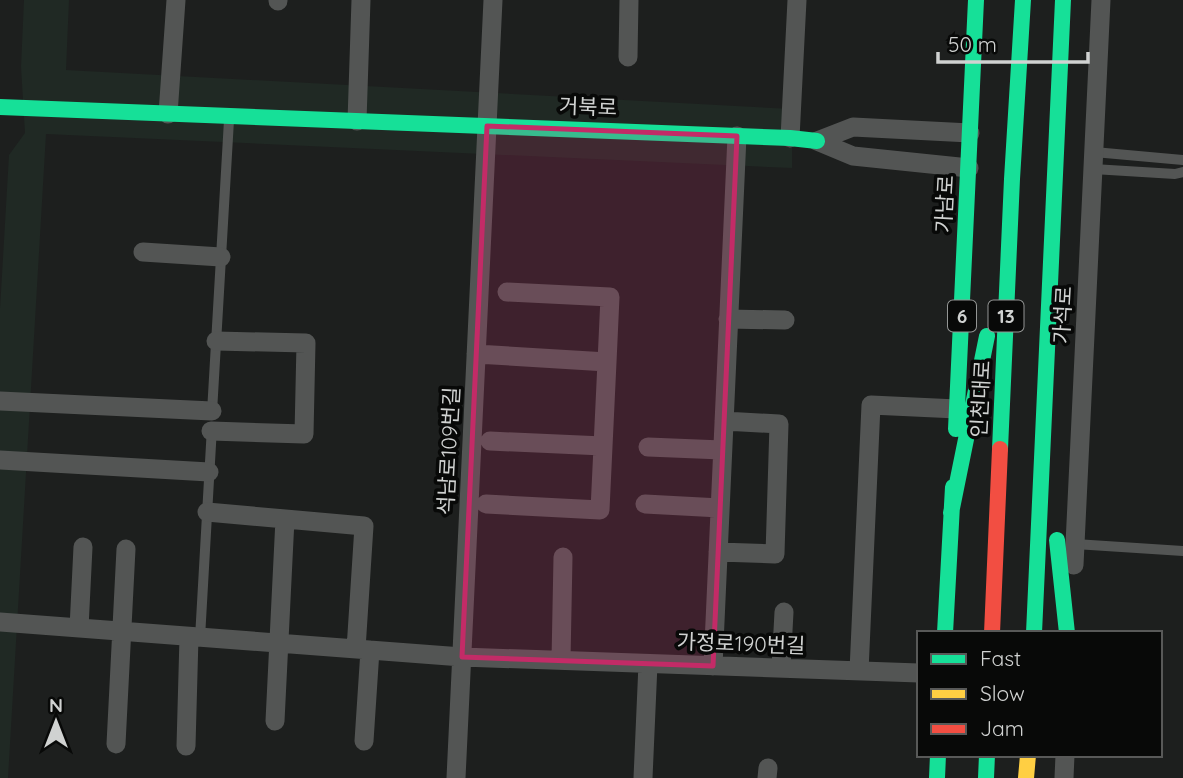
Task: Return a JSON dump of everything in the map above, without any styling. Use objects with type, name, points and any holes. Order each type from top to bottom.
[{"type":"main road","name":"가남로","points":[[945,631],[970,168],[976,0]]},
{"type":"main road","name":"인천대로","points":[[992,631],[1012,179],[1023,0]]},
{"type":"main road","name":"13","points":[[1034,631],[1063,0]]},
{"type":"main road","name":"거북로","points":[[0,107],[817,141]]},
{"type":"main road","points":[[951,513],[985,349],[1012,179]]},
{"type":"main road","points":[[1045,403],[1069,631]]},
{"type":"main road","points":[[937,778],[938,757]]},
{"type":"main road","points":[[986,778],[987,757]]},
{"type":"main road","points":[[1027,778],[1028,757]]},
{"type":"street","points":[[168,114],[176,0]]},
{"type":"street","points":[[357,121],[361,0]]},
{"type":"street","name":"석남로109번길","points":[[456,778],[493,0]]},
{"type":"street","points":[[628,57],[629,0]]},
{"type":"street","points":[[790,138],[797,0]]},
{"type":"street","name":"가석로","points":[[1069,631],[1101,0]]},
{"type":"street","points":[[817,141],[853,127],[970,133]]},
{"type":"street","points":[[713,666],[737,136]]},
{"type":"street","points":[[817,141],[853,156],[970,168]]},
{"type":"street","points":[[143,252],[221,257]]},
{"type":"street","points":[[486,503],[600,510],[610,297],[507,292]]},
{"type":"street","points":[[728,320],[785,320]]},
{"type":"street","points":[[0,401],[212,421],[304,434],[306,343],[216,341]]},
{"type":"street","points":[[476,354],[607,362]]},
{"type":"street","points":[[859,671],[871,405],[957,410]]},
{"type":"street","points":[[718,552],[775,554],[779,424],[724,421]]},
{"type":"street","points":[[490,441],[603,446]]},
{"type":"street","points":[[648,447],[722,450]]},
{"type":"street","points":[[0,460],[209,472]]},
{"type":"street","points":[[645,503],[720,508]]},
{"type":"street","points":[[207,512],[364,526],[365,741]]},
{"type":"street","points":[[275,722],[285,519]]},
{"type":"street","points":[[79,628],[83,547]]},
{"type":"street","points":[[116,744],[126,549]]},
{"type":"street","points":[[561,660],[563,557]]},
{"type":"street","points":[[781,668],[784,612]]},
{"type":"street","name":"가정로190번길","points":[[0,622],[462,657],[917,673]]},
{"type":"street","points":[[186,746],[194,637]]},
{"type":"street","points":[[643,778],[648,664]]},
{"type":"street","points":[[1064,778],[1065,757]]},
{"type":"lane","points":[[194,637],[207,512],[229,116]]},
{"type":"lane","points":[[1093,161],[1183,160]]},
{"type":"lane","points":[[1093,161],[1175,174],[1183,172]]},
{"type":"lane","points":[[1075,544],[1183,551]]},
{"type":"highlighted area","points":[[487,126],[737,136],[713,666],[462,657]]},
{"type":"shaded area","points":[[24,0],[69,0],[66,70],[792,109],[792,168],[46,134],[8,778],[0,778],[0,309],[9,155],[25,133],[21,67]]},
{"type":"traffic: fast","points":[[956,429],[976,0]]},
{"type":"traffic: fast","points":[[1000,449],[1023,0]]},
{"type":"traffic: fast","points":[[1034,631],[1063,0]]},
{"type":"traffic: fast","points":[[0,107],[817,141]]},
{"type":"traffic: fast","points":[[951,513],[987,336]]},
{"type":"traffic: fast","points":[[945,631],[953,487]]},
{"type":"traffic: fast","points":[[1057,540],[1067,631]]},
{"type":"traffic: fast","points":[[937,778],[938,757]]},
{"type":"traffic: fast","points":[[986,778],[987,757]]},
{"type":"traffic: slow","points":[[1026,778],[1028,757]]},
{"type":"traffic: jam","points":[[992,631],[1000,449]]}]
